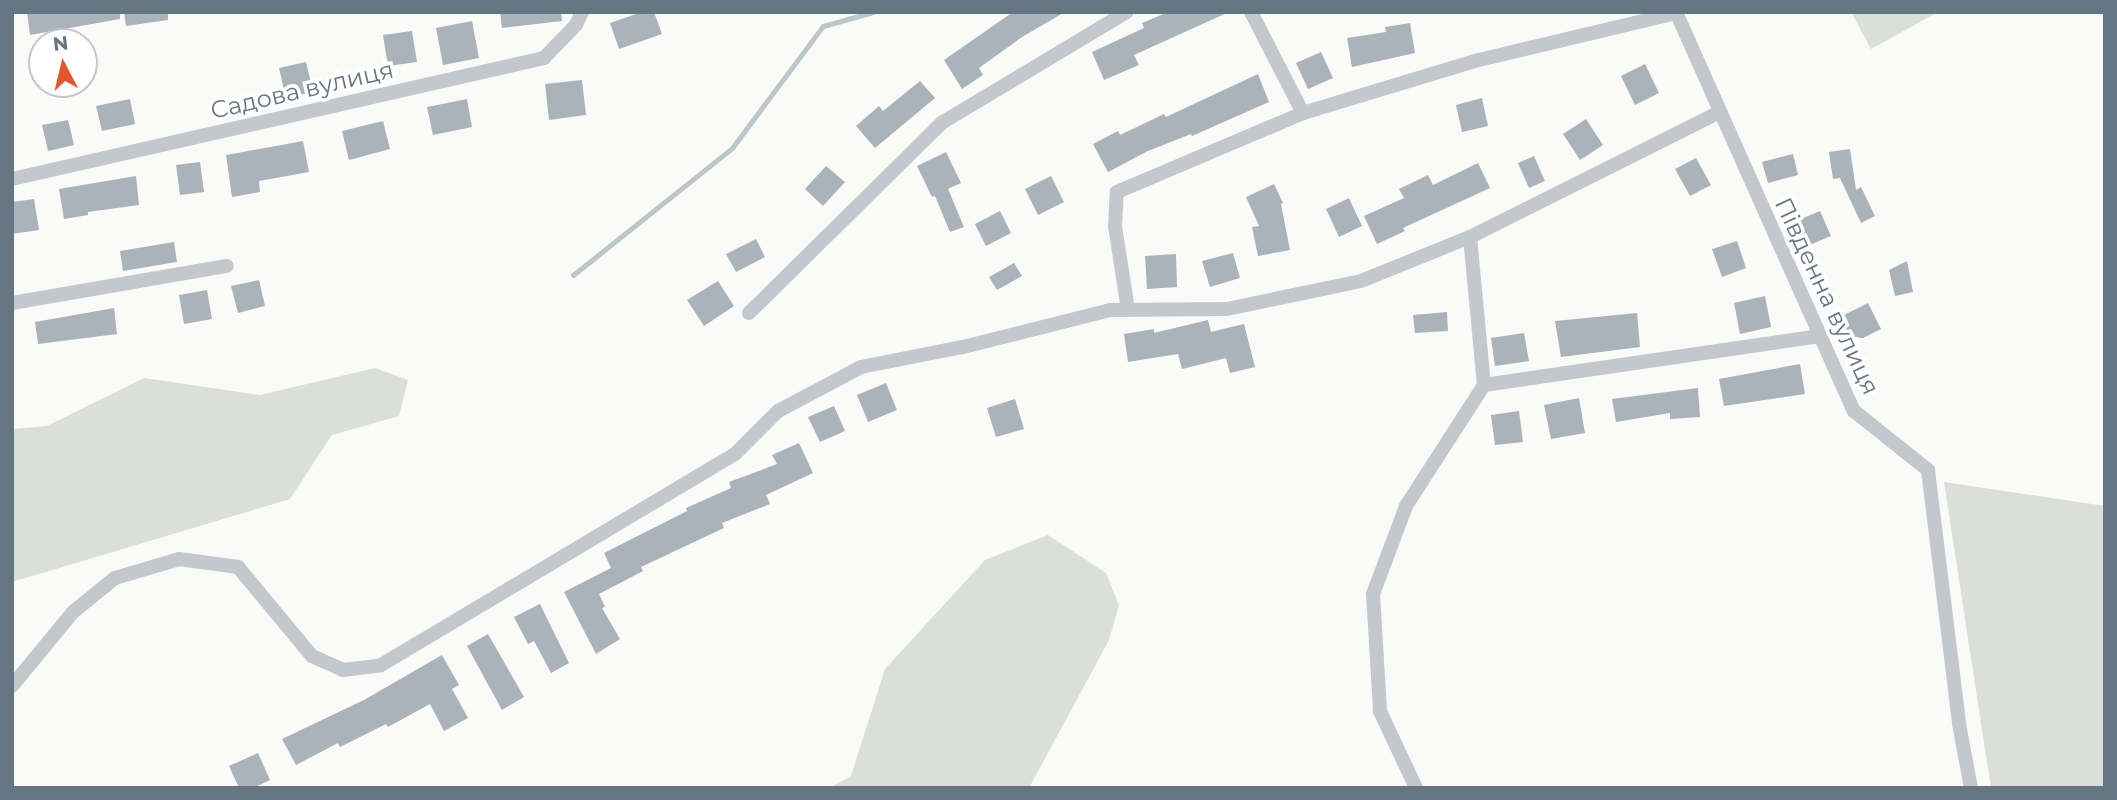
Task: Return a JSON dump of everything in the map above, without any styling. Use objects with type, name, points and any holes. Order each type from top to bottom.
[{"type":"street","name":"Садова вулиця","points":[[12,179],[544,58],[576,24],[582,12]]},
{"type":"street","points":[[749,313],[943,122],[1127,12]]},
{"type":"street","points":[[1251,12],[1303,113]]},
{"type":"street","points":[[1128,310],[1115,226],[1118,192],[1303,113],[1479,60],[1676,13]]},
{"type":"street","name":"Південна вулиця","points":[[1676,13],[1718,113],[1854,411],[1928,470],[1959,724],[1971,788]]},
{"type":"street","points":[[12,686],[73,612],[115,578],[179,559],[238,567],[313,656],[343,670],[381,665],[735,454],[778,411],[861,367],[963,347],[1110,310],[1227,309],[1361,281],[1470,237],[1718,113]]},
{"type":"street","points":[[1416,788],[1380,711],[1373,594],[1406,506],[1485,385],[1470,237]]},
{"type":"street","points":[[12,303],[227,265]]},
{"type":"street","points":[[1485,385],[1818,336]]},
{"type":"shaded area","points":[[1851,12],[1938,12],[1871,49]]},
{"type":"shaded area","points":[[375,368],[408,380],[399,416],[332,435],[290,499],[12,582],[12,429],[47,426],[144,378],[260,395]]},
{"type":"shaded area","points":[[1944,482],[2105,506],[2105,788],[1991,788]]},
{"type":"shaded area","points":[[1048,535],[1106,573],[1119,605],[1109,640],[1029,788],[830,788],[851,776],[885,669],[985,560]]},
{"type":"building","points":[[27,12],[120,12],[120,19],[69,28],[29,28]]},
{"type":"building","points":[[124,12],[168,12],[168,20],[126,26]]},
{"type":"building","points":[[500,12],[561,12],[562,21],[502,28]]},
{"type":"building","points":[[642,12],[654,12],[662,34],[619,49],[610,23]]},
{"type":"building","points":[[1013,12],[1065,12],[1022,37],[979,68],[983,75],[962,89],[944,60]]},
{"type":"building","points":[[1168,12],[1229,12],[1134,55],[1139,65],[1104,80],[1092,52],[1144,28],[1142,23]]},
{"type":"building","points":[[472,21],[479,58],[443,65],[436,28]]},
{"type":"building","points":[[1410,23],[1415,53],[1352,67],[1347,38],[1386,32],[1385,27]]},
{"type":"building","points":[[412,31],[417,62],[388,66],[383,35]]},
{"type":"building","points":[[1321,52],[1333,78],[1308,89],[1296,63]]},
{"type":"building","points":[[306,62],[313,92],[286,98],[279,68]]},
{"type":"building","points":[[1645,64],[1659,93],[1635,105],[1621,76]]},
{"type":"building","points":[[1258,74],[1269,102],[1192,136],[1191,134],[1148,151],[1108,172],[1093,144],[1118,131],[1120,135],[1164,114],[1166,117]]},
{"type":"building","points":[[582,80],[586,115],[549,120],[545,84]]},
{"type":"building","points":[[920,81],[935,98],[875,148],[856,126],[879,106],[883,111]]},
{"type":"building","points":[[1482,98],[1488,126],[1462,132],[1456,105]]},
{"type":"building","points":[[130,99],[135,124],[102,131],[96,106]]},
{"type":"building","points":[[467,99],[472,127],[433,135],[427,107]]},
{"type":"building","points":[[1586,119],[1603,145],[1580,160],[1563,134]]},
{"type":"building","points":[[68,120],[74,145],[48,151],[42,125]]},
{"type":"building","points":[[383,121],[390,149],[349,160],[342,131]]},
{"type":"building","points":[[303,141],[309,172],[259,181],[260,192],[232,197],[226,155]]},
{"type":"building","points":[[1850,149],[1856,190],[1861,187],[1875,216],[1861,223],[1840,178],[1833,179],[1829,152]]},
{"type":"building","points":[[946,152],[961,183],[948,189],[964,227],[950,232],[935,196],[932,197],[917,166]]},
{"type":"building","points":[[1793,154],[1798,175],[1768,183],[1762,162]]},
{"type":"building","points":[[1534,156],[1545,181],[1529,188],[1518,163]]},
{"type":"building","points":[[1696,158],[1711,185],[1690,196],[1675,169]]},
{"type":"building","points":[[200,162],[204,192],[180,195],[176,165]]},
{"type":"building","points":[[1478,163],[1490,188],[1403,228],[1405,231],[1377,244],[1364,216],[1404,198],[1399,189],[1428,175],[1433,185]]},
{"type":"building","points":[[826,166],[845,182],[823,206],[805,189]]},
{"type":"building","points":[[136,176],[139,205],[88,212],[88,215],[64,219],[59,189]]},
{"type":"building","points":[[1051,176],[1064,202],[1038,215],[1025,189]]},
{"type":"building","points":[[1274,184],[1283,203],[1281,204],[1290,250],[1258,256],[1252,227],[1259,226],[1246,197]]},
{"type":"building","points":[[1349,198],[1362,226],[1339,237],[1326,209]]},
{"type":"building","points":[[34,199],[39,230],[12,234],[12,202]]},
{"type":"building","points":[[1000,211],[1011,233],[986,246],[975,224]]},
{"type":"building","points":[[1820,211],[1831,236],[1807,246],[1796,221]]},
{"type":"building","points":[[756,239],[765,257],[736,272],[726,254]]},
{"type":"building","points":[[1737,241],[1746,268],[1722,277],[1712,249]]},
{"type":"building","points":[[174,242],[177,262],[123,271],[120,251]]},
{"type":"building","points":[[1233,253],[1240,278],[1210,287],[1202,261]]},
{"type":"building","points":[[1176,254],[1177,287],[1147,289],[1145,256]]},
{"type":"building","points":[[1907,261],[1913,292],[1895,296],[1889,270]]},
{"type":"building","points":[[1014,263],[1022,276],[997,290],[989,277]]},
{"type":"building","points":[[259,280],[265,306],[238,313],[231,286]]},
{"type":"building","points":[[718,281],[734,306],[704,326],[687,300]]},
{"type":"building","points":[[207,290],[212,319],[184,324],[179,295]]},
{"type":"building","points":[[1765,296],[1771,327],[1740,334],[1734,303]]},
{"type":"building","points":[[1868,303],[1881,329],[1845,347],[1832,321]]},
{"type":"building","points":[[114,308],[117,334],[38,344],[35,322]]},
{"type":"building","points":[[1447,312],[1448,331],[1415,333],[1413,315]]},
{"type":"building","points":[[1637,313],[1640,347],[1561,357],[1555,321]]},
{"type":"building","points":[[1208,320],[1211,332],[1244,324],[1255,367],[1230,373],[1226,358],[1182,369],[1178,354],[1128,362],[1124,334],[1154,329],[1154,333]]},
{"type":"building","points":[[1524,333],[1529,361],[1495,366],[1491,338]]},
{"type":"building","points":[[1800,364],[1805,394],[1724,406],[1719,379]]},
{"type":"building","points":[[886,383],[897,410],[868,422],[857,395]]},
{"type":"building","points":[[1698,388],[1700,417],[1670,419],[1670,413],[1616,422],[1612,399]]},
{"type":"building","points":[[1579,398],[1585,433],[1551,439],[1544,405]]},
{"type":"building","points":[[1015,399],[1024,429],[996,437],[987,408]]},
{"type":"building","points":[[834,406],[845,431],[820,442],[808,417]]},
{"type":"building","points":[[1519,411],[1523,442],[1495,445],[1491,415]]},
{"type":"building","points":[[799,443],[813,473],[766,495],[770,504],[722,523],[724,528],[641,567],[643,571],[599,594],[605,607],[602,608],[620,639],[596,654],[564,592],[611,568],[604,553],[687,511],[686,508],[731,488],[729,482],[777,464],[772,455]]},
{"type":"building","points":[[540,604],[569,663],[551,673],[534,641],[528,644],[514,617]]},
{"type":"building","points":[[488,634],[524,697],[502,710],[467,646]]},
{"type":"building","points":[[442,655],[459,685],[452,689],[468,718],[444,731],[430,704],[388,727],[386,724],[340,747],[338,743],[296,765],[282,739],[364,700]]},
{"type":"building","points":[[258,753],[270,780],[253,788],[239,788],[229,766]]},
{"type":"waterway","points":[[573,275],[732,148],[823,26],[873,12]]}]
